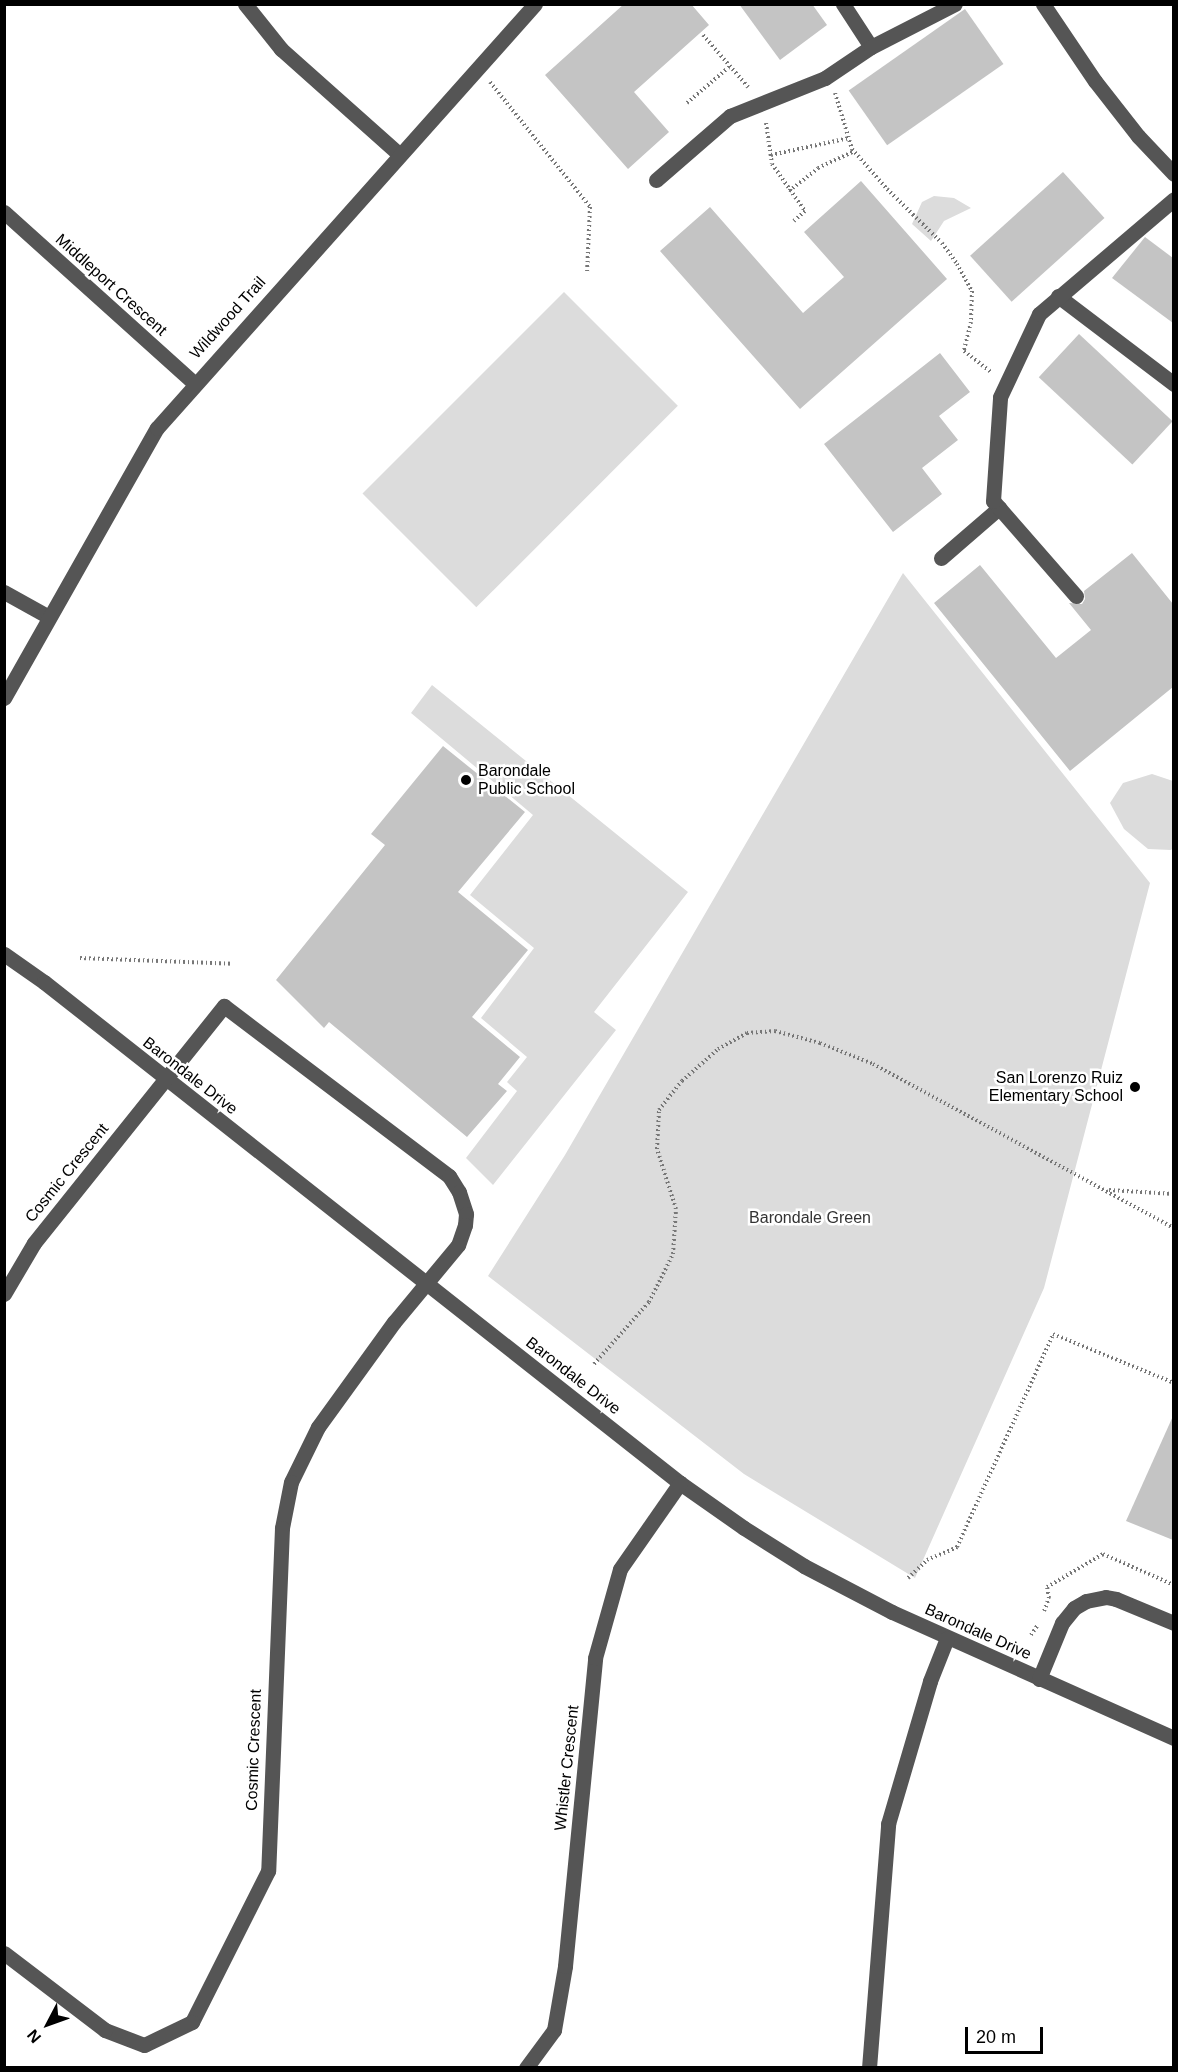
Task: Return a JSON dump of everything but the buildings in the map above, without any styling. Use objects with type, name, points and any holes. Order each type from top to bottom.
[{"type":"street","points":[[245,4],[281,49],[399,154]]},
{"type":"street","name":"Wildwood Trail","points":[[4,698],[157,428],[194,383],[535,4]]},
{"type":"street","points":[[843,4],[872,47]]},
{"type":"street","points":[[656,180],[730,116],[830,75],[872,47],[955,4]]},
{"type":"street","points":[[1043,4],[1095,81],[1138,136],[1173,174]]},
{"type":"street","points":[[1076,596],[993,501],[1000,397],[1039,314],[1173,199]]},
{"type":"street","name":"Middleport Crescent","points":[[4,212],[194,383]]},
{"type":"street","points":[[1058,296],[1173,384]]},
{"type":"street","points":[[941,558],[999,508]]},
{"type":"street","points":[[4,592],[49,617]]},
{"type":"street","name":"Barondale Drive","points":[[4,954],[44,982],[164,1079],[680,1483],[804,1566],[947,1638],[1173,1738]]},
{"type":"street","name":"Cosmic Crescent","points":[[4,1294],[34,1243],[225,1006],[449,1176],[464,1205],[465,1225],[458,1245],[394,1322],[318,1427],[291,1482],[282,1528],[268,1871],[192,2022],[144,2045],[105,2030],[4,1953]]},
{"type":"street","name":"Whistler Crescent","points":[[526,2067],[554,2030],[566,1966],[595,1658],[620,1569],[680,1483]]},
{"type":"street","points":[[1039,1679],[1062,1623],[1074,1608],[1086,1601],[1106,1597],[1116,1599],[1173,1623]]},
{"type":"street","points":[[869,2067],[888,1824],[930,1681],[947,1638]]},
{"type":"path","points":[[703,35],[761,103],[772,164],[805,211],[794,221]]},
{"type":"path","points":[[478,67],[591,207],[587,274]]},
{"type":"path","points":[[687,104],[729,67]]},
{"type":"path","points":[[830,75],[854,151],[887,189],[942,243],[972,291],[971,322],[964,351],[1006,383]]},
{"type":"path","points":[[771,155],[849,138]]},
{"type":"path","points":[[789,191],[818,168],[854,151]]},
{"type":"path","points":[[80,958],[233,964]]},
{"type":"path","points":[[594,1364],[648,1302],[674,1254],[676,1209],[657,1149],[659,1110],[682,1081],[717,1049],[747,1033],[775,1031],[820,1043],[873,1064],[1173,1228]]},
{"type":"path","points":[[1105,1190],[1173,1194]]},
{"type":"path","points":[[908,1578],[927,1560],[957,1546],[1053,1334],[1173,1383]]},
{"type":"green space","points":[[934,196],[954,198],[971,208],[944,221],[931,241],[912,224],[922,202]]},
{"type":"green space","points":[[564,292],[678,406],[476,607],[362,494]]},
{"type":"green space","name":"Barondale Green","points":[[903,573],[1150,883],[1044,1288],[915,1578],[744,1474],[488,1276],[565,1155]]},
{"type":"green space","points":[[432,685],[688,892],[594,1012],[616,1030],[493,1185],[466,1158],[517,1091],[507,1082],[527,1057],[481,1018],[534,948],[470,895],[533,815],[411,713]]},
{"type":"green space","points":[[1152,774],[1173,781],[1174,847],[1171,850],[1148,849],[1124,829],[1110,803],[1123,783]]},
{"type":"place","name":"Barondale Public School","points":[[466,780]]},
{"type":"place","name":"San Lorenzo Ruiz Elementary School","points":[[1135,1087]]}]
